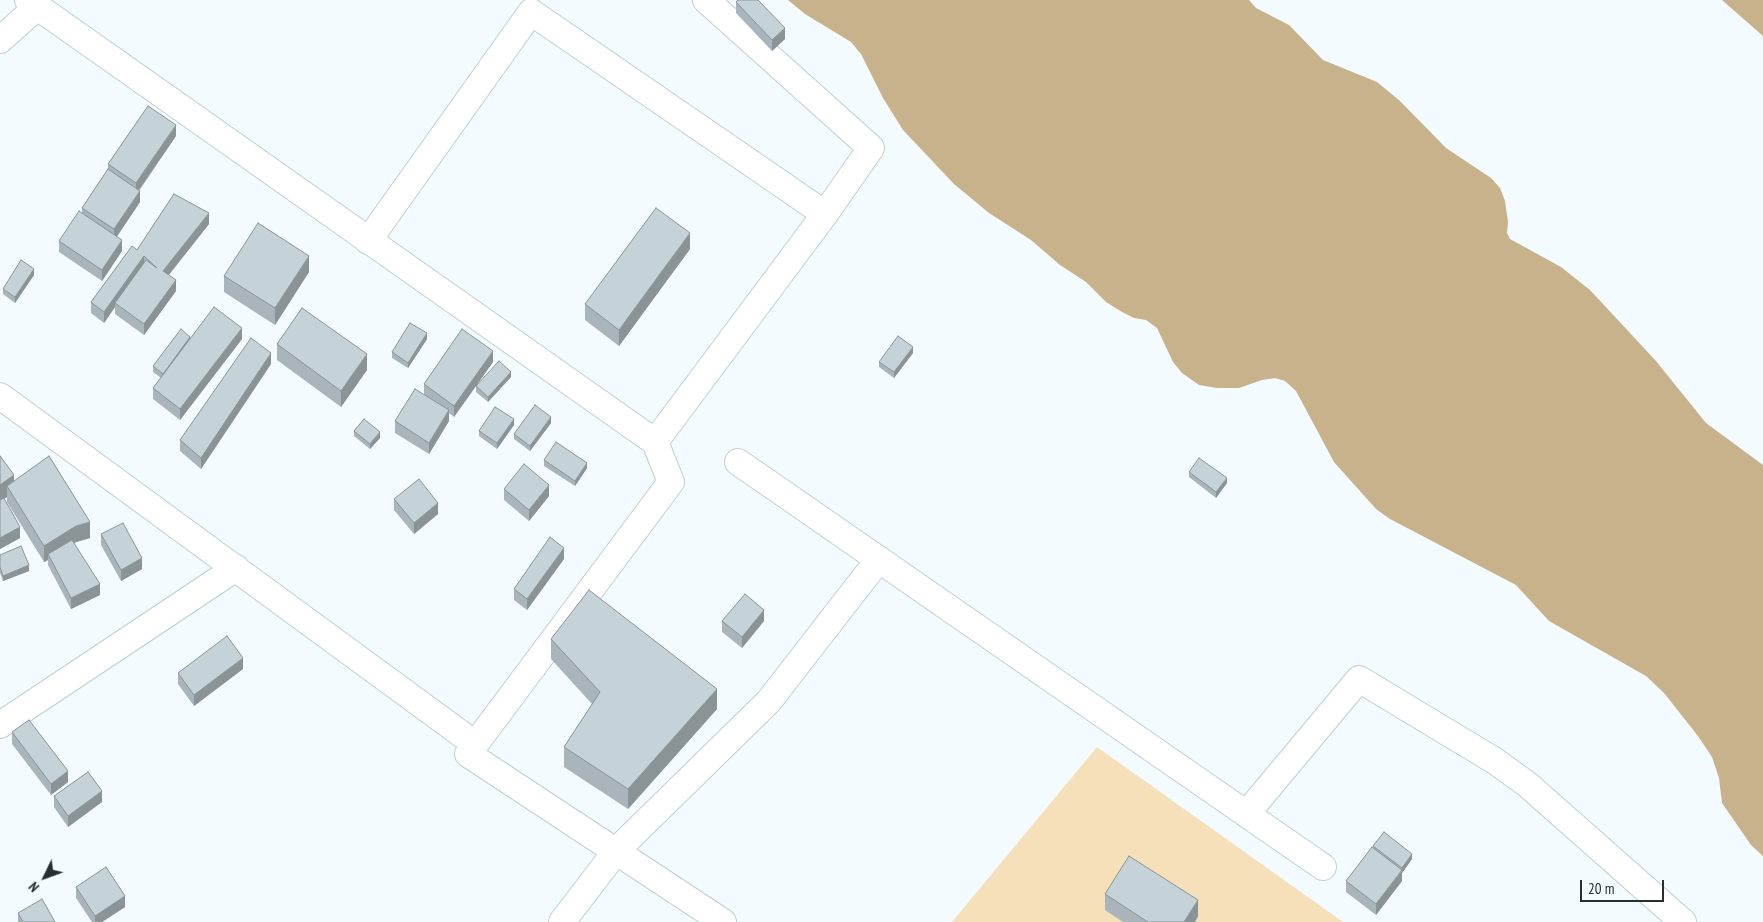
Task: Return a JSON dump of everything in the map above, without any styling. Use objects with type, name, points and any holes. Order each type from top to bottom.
[{"type":"street","points":[[655,442],[825,214],[871,148],[706,0]]},
{"type":"street","points":[[0,40],[32,4],[655,442],[671,482],[468,754],[617,850],[723,922]]},
{"type":"street","points":[[368,241],[531,12],[825,214]]},
{"type":"street","points":[[0,396],[476,744]]},
{"type":"street","points":[[738,462],[1248,812],[1323,866]]},
{"type":"street","points":[[562,922],[617,850],[769,701],[879,559]]},
{"type":"street","points":[[0,725],[236,568]]},
{"type":"street","points":[[1248,812],[1359,679],[1495,761],[1521,780],[1670,918]]},
{"type":"shaded area","points":[[788,0],[1249,0],[1256,8],[1289,25],[1323,60],[1377,82],[1400,101],[1446,148],[1491,178],[1500,188],[1505,201],[1508,222],[1507,233],[1510,239],[1561,267],[1590,290],[1656,361],[1706,423],[1763,465],[1763,856],[1751,845],[1722,803],[1719,778],[1712,757],[1664,693],[1646,676],[1549,621],[1516,585],[1390,519],[1376,509],[1334,462],[1296,391],[1285,381],[1275,378],[1262,380],[1239,388],[1217,388],[1199,385],[1182,373],[1173,362],[1157,328],[1146,320],[1134,318],[1106,302],[1086,282],[1060,265],[1031,240],[989,213],[954,184],[903,130],[883,98],[861,54],[851,42],[805,14]]},
{"type":"shaded area","points":[[1722,0],[1763,0],[1763,36]]},
{"type":"shaded area","points":[[1097,747],[1343,922],[952,922]]},
{"type":"building","points":[[738,0],[758,0],[785,28],[772,40],[736,2]]},
{"type":"building","points":[[148,106],[176,125],[136,183],[108,164]]},
{"type":"building","points":[[108,169],[140,191],[114,229],[82,208]]},
{"type":"building","points":[[174,194],[209,213],[163,271],[176,280],[144,324],[115,303],[146,260],[157,268],[144,256],[104,312],[91,302],[132,246],[137,250]]},
{"type":"building","points":[[656,208],[690,233],[619,330],[585,304]]},
{"type":"building","points":[[79,211],[122,240],[102,270],[59,241]]},
{"type":"building","points":[[258,223],[309,256],[275,308],[224,276]]},
{"type":"building","points":[[21,260],[34,269],[15,297],[3,289]]},
{"type":"building","points":[[214,307],[242,328],[180,409],[153,388]]},
{"type":"building","points":[[302,308],[367,354],[341,391],[277,344]]},
{"type":"building","points":[[410,323],[427,333],[408,363],[392,352]]},
{"type":"building","points":[[181,329],[190,337],[163,374],[153,366]]},
{"type":"building","points":[[462,329],[493,351],[454,406],[424,384]]},
{"type":"building","points":[[898,336],[913,347],[894,372],[879,362]]},
{"type":"building","points":[[251,338],[271,353],[201,458],[180,440]]},
{"type":"building","points":[[499,361],[511,372],[488,397],[476,386]]},
{"type":"building","points":[[415,389],[449,410],[429,443],[395,421]]},
{"type":"building","points":[[535,405],[551,417],[530,446],[514,434]]},
{"type":"building","points":[[495,407],[514,419],[497,443],[479,431]]},
{"type":"building","points":[[364,419],[380,432],[370,444],[354,431]]},
{"type":"building","points":[[556,442],[587,463],[575,481],[544,460]]},
{"type":"building","points":[[0,456],[14,475],[0,485]]},
{"type":"building","points":[[49,456],[90,522],[76,526],[44,546],[7,486]]},
{"type":"building","points":[[1199,458],[1227,478],[1216,492],[1189,472]]},
{"type":"building","points":[[524,464],[549,485],[529,510],[504,489]]},
{"type":"building","points":[[419,479],[438,503],[414,523],[394,499]]},
{"type":"building","points":[[4,498],[20,527],[0,538],[0,500]]},
{"type":"building","points":[[123,523],[142,558],[121,570],[101,534]]},
{"type":"building","points":[[550,537],[564,548],[527,599],[514,589]]},
{"type":"building","points":[[72,540],[100,584],[71,598],[48,554]]},
{"type":"building","points":[[21,546],[29,565],[3,576],[0,567],[0,555]]},
{"type":"building","points":[[589,590],[717,689],[628,789],[564,747],[600,692],[551,639]]},
{"type":"building","points":[[745,594],[764,610],[742,637],[722,621]]},
{"type":"building","points":[[227,636],[243,658],[194,695],[178,673]]},
{"type":"building","points":[[29,720],[68,771],[51,784],[12,732]]},
{"type":"building","points":[[88,772],[102,791],[68,816],[54,796]]},
{"type":"building","points":[[1384,832],[1412,854],[1402,868],[1373,846]]},
{"type":"building","points":[[1372,847],[1402,870],[1376,904],[1346,881]]},
{"type":"building","points":[[1129,856],[1198,900],[1184,922],[1148,922],[1105,894]]},
{"type":"building","points":[[106,867],[125,896],[95,916],[76,887]]},
{"type":"building","points":[[42,899],[55,922],[23,922],[18,913]]}]
